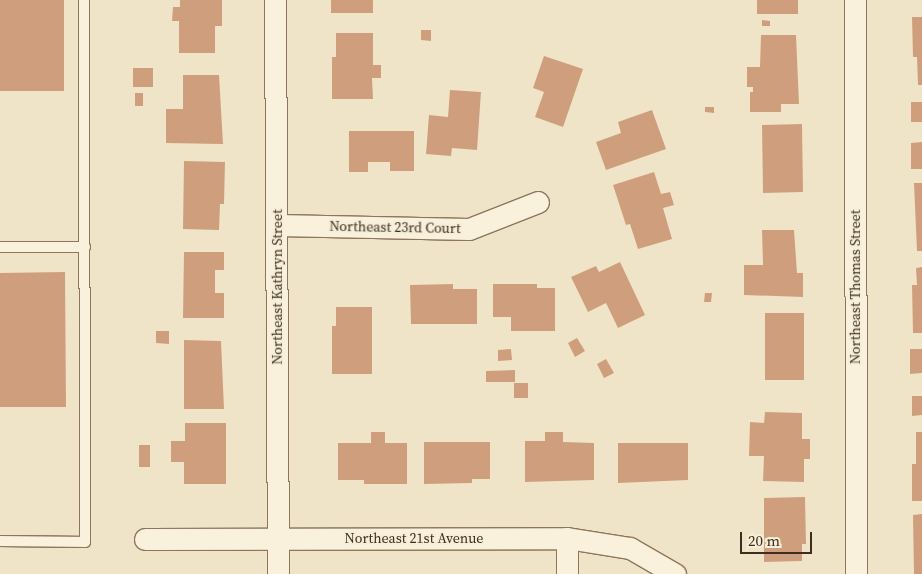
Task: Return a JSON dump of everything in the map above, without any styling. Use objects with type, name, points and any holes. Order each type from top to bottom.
[{"type":"street","name":"Northeast Kathryn Street","points":[[275,0],[278,574]]},
{"type":"street","name":"Northeast Thomas Street","points":[[855,0],[856,574]]},
{"type":"street","name":"Northeast 23rd Court","points":[[276,225],[470,229],[538,202]]},
{"type":"street","name":"Northeast 21st Avenue","points":[[145,539],[567,538],[630,548],[675,574]]},
{"type":"street","points":[[567,538],[567,574]]},
{"type":"lane","points":[[0,542],[85,542],[84,0]]},
{"type":"lane","points":[[0,247],[85,247]]},
{"type":"building","points":[[0,0],[64,0],[64,91],[0,91]]},
{"type":"building","points":[[180,0],[222,0],[222,26],[215,26],[215,53],[179,53],[179,21],[172,21],[173,7],[180,7]]},
{"type":"building","points":[[331,0],[373,0],[373,13],[331,13]]},
{"type":"building","points":[[757,0],[798,0],[798,14],[757,14]]},
{"type":"building","points":[[912,17],[922,17],[922,85],[918,85],[917,57],[913,57]]},
{"type":"building","points":[[762,20],[770,21],[770,26],[762,26]]},
{"type":"building","points":[[421,30],[431,30],[431,41],[421,40]]},
{"type":"building","points":[[336,33],[373,33],[373,65],[381,65],[381,78],[372,78],[373,99],[332,99],[332,57],[336,57]]},
{"type":"building","points":[[761,35],[796,35],[799,104],[781,104],[781,112],[750,112],[750,92],[753,92],[753,87],[747,87],[747,67],[760,67]]},
{"type":"building","points":[[544,56],[583,69],[563,127],[535,117],[544,92],[533,88]]},
{"type":"building","points":[[133,68],[153,68],[153,87],[133,87]]},
{"type":"building","points":[[183,75],[219,75],[223,144],[166,143],[166,109],[183,109]]},
{"type":"building","points":[[450,90],[481,92],[477,150],[452,148],[451,156],[426,154],[429,115],[448,117]]},
{"type":"building","points":[[135,93],[143,93],[143,106],[135,106]]},
{"type":"building","points":[[911,102],[922,102],[922,122],[911,122]]},
{"type":"building","points":[[705,107],[714,107],[714,113],[705,112]]},
{"type":"building","points":[[652,110],[666,149],[606,170],[596,142],[621,133],[618,122]]},
{"type":"building","points":[[802,124],[803,192],[763,193],[762,125]]},
{"type":"building","points":[[349,131],[414,131],[414,171],[390,171],[390,162],[368,162],[368,172],[349,172]]},
{"type":"building","points":[[922,142],[922,169],[911,169],[911,143]]},
{"type":"building","points":[[184,161],[225,162],[224,204],[220,204],[219,230],[183,229]]},
{"type":"building","points":[[654,172],[661,194],[670,192],[674,205],[663,208],[672,239],[638,249],[630,224],[626,225],[613,185]]},
{"type":"building","points":[[914,183],[922,183],[922,251],[917,251]]},
{"type":"building","points":[[762,230],[794,230],[797,273],[803,273],[803,297],[744,295],[744,265],[763,265]]},
{"type":"building","points":[[184,252],[224,252],[224,270],[215,270],[215,293],[224,293],[224,318],[183,318]]},
{"type":"building","points":[[620,262],[645,315],[618,328],[606,303],[588,312],[571,277],[596,266],[599,272]]},
{"type":"building","points":[[922,267],[922,333],[913,333],[912,285],[917,285],[916,268]]},
{"type":"building","points":[[65,272],[66,407],[0,407],[0,273]]},
{"type":"building","points":[[453,284],[453,289],[477,289],[477,324],[411,324],[410,285]]},
{"type":"building","points":[[493,284],[537,284],[537,288],[555,288],[555,331],[511,331],[511,317],[493,317]]},
{"type":"building","points":[[705,293],[712,293],[711,302],[704,302]]},
{"type":"building","points":[[336,307],[372,307],[372,374],[332,374],[332,326],[336,326]]},
{"type":"building","points":[[765,313],[804,313],[804,380],[765,380]]},
{"type":"building","points":[[156,331],[169,331],[169,344],[156,343]]},
{"type":"building","points":[[577,338],[585,351],[575,357],[568,343]]},
{"type":"building","points":[[184,340],[221,341],[224,409],[184,409]]},
{"type":"building","points":[[511,349],[512,360],[498,361],[498,350]]},
{"type":"building","points":[[910,349],[922,349],[922,373],[910,374]]},
{"type":"building","points":[[606,359],[614,373],[604,378],[597,364]]},
{"type":"building","points":[[515,370],[515,382],[486,382],[486,371]]},
{"type":"building","points":[[514,383],[528,383],[528,398],[514,398]]},
{"type":"building","points":[[912,396],[922,396],[922,415],[912,416]]},
{"type":"building","points":[[765,412],[802,413],[802,439],[810,439],[810,459],[804,459],[804,482],[763,481],[764,456],[749,456],[750,422],[764,423]]},
{"type":"building","points":[[185,423],[226,423],[226,484],[184,484],[184,462],[171,462],[171,441],[185,441]]},
{"type":"building","points":[[371,432],[385,432],[385,443],[407,443],[407,484],[364,484],[364,480],[338,480],[338,443],[371,443]]},
{"type":"building","points":[[545,432],[563,432],[563,442],[594,443],[594,480],[525,482],[525,441],[545,441]]},
{"type":"building","points":[[916,432],[922,432],[922,501],[912,501],[912,464],[916,464]]},
{"type":"building","points":[[424,442],[490,442],[490,479],[472,479],[472,483],[424,484]]},
{"type":"building","points":[[618,443],[688,443],[688,480],[618,483]]},
{"type":"building","points":[[139,445],[150,445],[150,467],[139,467]]},
{"type":"building","points":[[805,497],[806,544],[802,544],[802,561],[764,562],[764,498]]},
{"type":"building","points":[[922,514],[922,574],[914,574],[913,515]]}]
